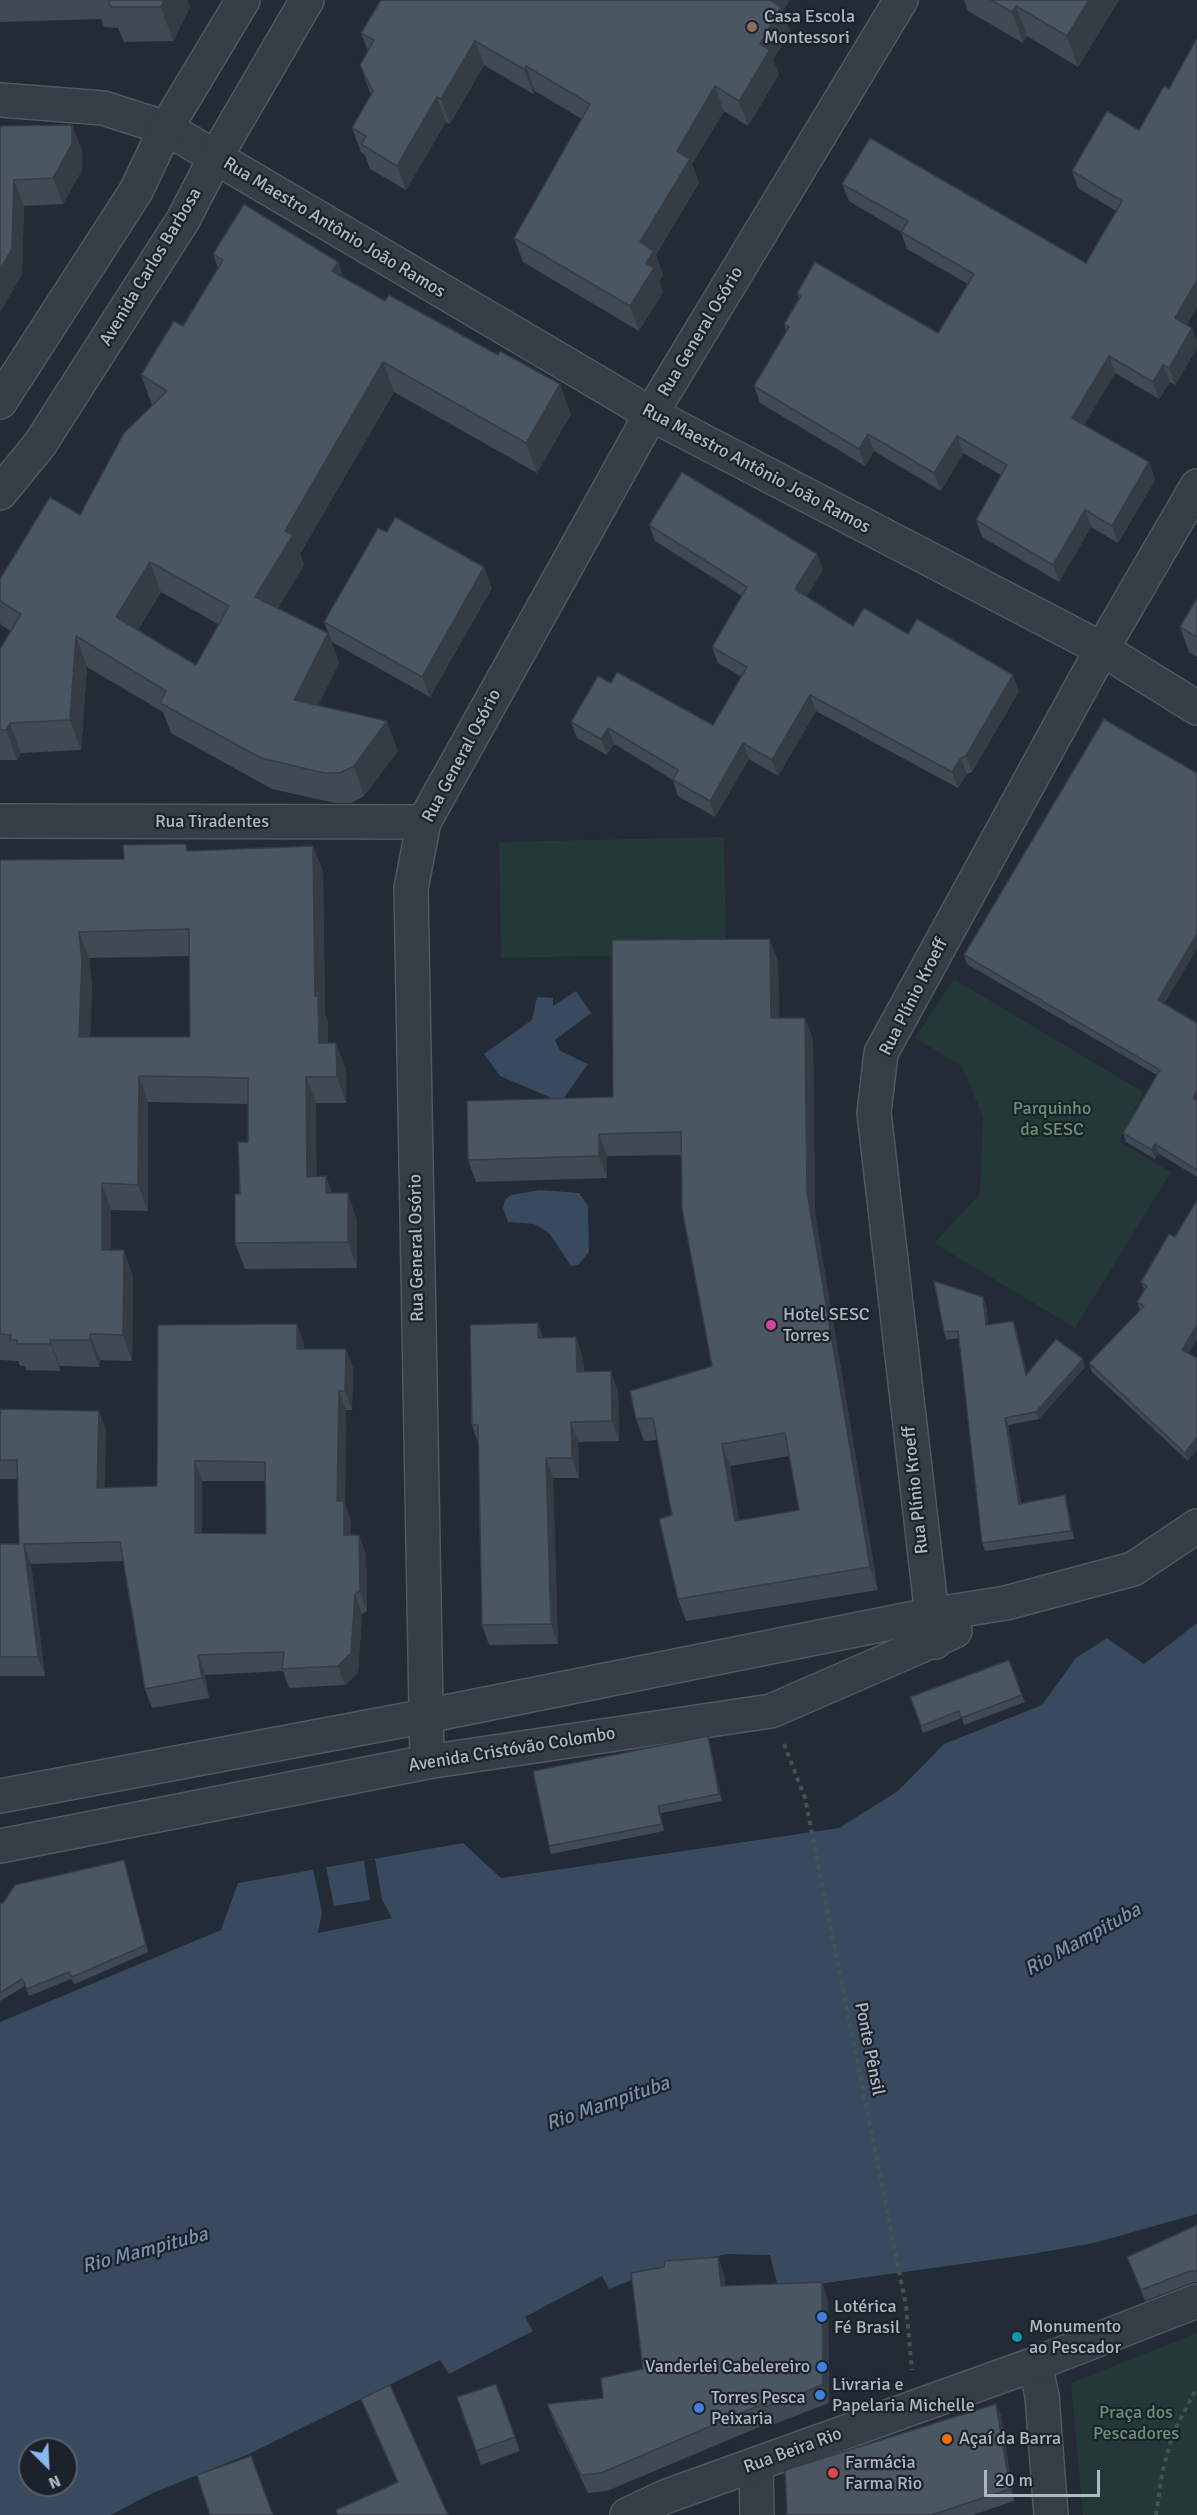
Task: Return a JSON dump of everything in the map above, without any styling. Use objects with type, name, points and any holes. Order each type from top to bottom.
[{"type":"street","points":[[0,402],[136,191],[166,128],[243,0]]},
{"type":"street","name":"Avenida Carlos Barbosa","points":[[0,494],[46,434],[183,220],[215,158],[308,0]]},
{"type":"street","name":"Rua General Osório","points":[[427,1762],[411,888],[424,822],[651,414],[902,0]]},
{"type":"street","name":"Rua Maestro Antônio João Ramos","points":[[0,100],[103,108],[166,128],[651,414],[1102,649],[1197,708]]},
{"type":"street","name":"Rua Plínio Kroeff","points":[[932,1628],[874,1113],[881,1053],[1102,649],[1197,486]]},
{"type":"street","name":"Rua Tiradentes","points":[[0,821],[424,822]]},
{"type":"street","name":"Avenida Cristóvão Colombo","points":[[0,1846],[427,1762],[771,1711],[932,1628],[1006,1603],[1133,1569],[1197,1526]]},
{"type":"street","name":"Avenida Cristóvão Colombo","points":[[0,1796],[426,1716],[932,1628]]},
{"type":"street","name":"Rua Beira Rio","points":[[627,2515],[667,2496],[1035,2364],[1197,2301]]},
{"type":"street","points":[[1035,2364],[1042,2396],[1051,2515]]},
{"type":"street","points":[[756,2464],[757,2515]]},
{"type":"path","name":"Ponte Pênsil","points":[[771,1711],[805,1798],[906,2306],[917,2407]]},
{"type":"path","points":[[1156,2515],[1162,2474],[1173,2433],[1194,2393],[1197,2397]]},
{"type":"green space","points":[[724,837],[726,953],[501,958],[499,842]]},
{"type":"green space","name":"Parquinho da SESC","points":[[954,979],[1143,1092],[1119,1142],[1171,1172],[1075,1328],[934,1243],[980,1194],[983,1117],[962,1066],[915,1038]]},
{"type":"green space","name":"Praça dos Pescadores","points":[[1197,2333],[1197,2515],[1083,2515],[1071,2383]]},
{"type":"water","points":[[576,991],[591,1013],[555,1040],[560,1051],[588,1064],[561,1102],[500,1076],[484,1054],[532,1020],[537,997],[553,998],[553,1006]]},
{"type":"water","points":[[540,1190],[579,1193],[588,1206],[589,1252],[578,1265],[571,1266],[549,1233],[534,1224],[508,1222],[503,1208],[505,1200],[511,1195]]},
{"type":"water","name":"Rio Mampituba","points":[[1197,1623],[1197,2214],[1094,2243],[1026,2255],[825,2283],[777,2283],[770,2255],[726,2254],[650,2273],[609,2289],[602,2276],[525,2317],[533,2331],[449,2374],[440,2360],[249,2454],[153,2493],[111,2515],[0,2515],[0,2022],[221,1930],[238,1883],[463,1843],[501,1878],[839,1828],[898,1791],[944,1744],[1042,1705],[1076,1658],[1107,1638],[1144,1664]]},
{"type":"pier","points":[[375,1859],[382,1899],[392,1918],[318,1933],[322,1912],[313,1869],[326,1867],[334,1906],[370,1900],[364,1861]]},
{"type":"building","points":[[108,0],[164,0],[161,7],[111,7]]},
{"type":"building","points":[[381,0],[770,0],[781,7],[760,44],[770,50],[739,101],[715,86],[677,151],[690,159],[640,242],[654,251],[646,263],[654,268],[630,306],[514,238],[590,104],[526,66],[524,69],[475,41],[441,99],[437,97],[397,166],[361,144],[366,136],[352,128],[373,91],[360,65],[374,40],[361,33]]},
{"type":"building","points":[[991,0],[1089,0],[1067,36],[1016,6],[1012,12]]},
{"type":"building","points":[[1197,38],[1197,280],[1175,318],[1192,328],[1169,368],[1163,365],[1153,382],[1109,356],[1072,418],[1149,462],[1112,526],[1085,510],[1053,565],[976,520],[1007,465],[957,436],[934,473],[868,434],[859,449],[754,386],[789,327],[784,324],[801,296],[797,293],[815,262],[938,333],[974,274],[901,232],[908,221],[842,184],[870,138],[1086,263],[1122,201],[1072,171],[1107,111],[1139,130],[1164,86],[1169,89]]},
{"type":"building","points":[[72,125],[72,144],[53,178],[14,180],[12,249],[0,269],[0,126]]},
{"type":"building","points":[[244,204],[338,262],[332,271],[385,301],[389,295],[498,355],[500,351],[560,384],[526,443],[383,362],[285,531],[293,535],[255,597],[328,633],[294,700],[387,721],[354,766],[340,773],[324,773],[261,758],[160,703],[166,691],[76,636],[70,720],[10,723],[6,730],[0,730],[0,649],[21,614],[0,601],[0,579],[50,497],[80,515],[124,433],[167,391],[141,375],[174,321],[183,326],[223,260],[213,254]],"holes":[[[150,562],[229,606],[196,665],[116,617]]]},
{"type":"building","points":[[682,472],[817,554],[795,589],[853,626],[864,608],[908,634],[917,619],[1013,675],[966,756],[961,758],[952,772],[810,695],[772,760],[743,743],[710,801],[673,780],[678,770],[608,728],[601,739],[571,722],[598,676],[611,683],[617,672],[713,725],[747,667],[712,647],[747,587],[649,525]]},
{"type":"building","points":[[395,517],[484,567],[422,677],[324,622],[378,528],[387,532]]},
{"type":"building","points":[[1197,598],[1197,637],[1180,627]]},
{"type":"building","points":[[1104,719],[1197,773],[1197,934],[1158,1000],[1197,1023],[1197,1091],[1193,1098],[1197,1100],[1197,1170],[1155,1144],[1152,1150],[1123,1133],[1160,1070],[964,955]]},
{"type":"building","points":[[186,844],[187,851],[313,846],[315,996],[318,996],[319,1043],[336,1043],[337,1077],[306,1077],[307,1177],[326,1176],[326,1193],[348,1193],[348,1242],[235,1243],[235,1194],[240,1194],[238,1142],[248,1142],[248,1078],[139,1076],[138,1185],[102,1183],[102,1250],[124,1250],[123,1335],[90,1334],[90,1340],[50,1340],[51,1344],[17,1344],[17,1340],[10,1340],[11,1335],[0,1334],[0,860],[124,859],[123,845]],"holes":[[[189,929],[190,1037],[79,1037],[82,960],[79,932]]]},
{"type":"building","name":"Hotel SESC Torres","points":[[770,939],[771,1018],[805,1018],[807,1192],[870,1567],[678,1599],[659,1519],[672,1515],[653,1418],[636,1419],[630,1391],[712,1366],[682,1209],[681,1132],[599,1134],[599,1156],[468,1160],[467,1101],[613,1097],[612,940]],"holes":[[[785,1433],[799,1510],[735,1521],[722,1444]]]},
{"type":"building","points":[[1197,1200],[1197,1325],[1182,1350],[1197,1358],[1197,1437],[1185,1453],[1089,1363],[1144,1306],[1137,1302],[1147,1286],[1141,1282],[1169,1234],[1175,1237]]},
{"type":"building","points":[[934,1281],[983,1297],[986,1325],[1013,1321],[1026,1375],[1056,1339],[1083,1359],[1036,1412],[1005,1418],[1019,1504],[1065,1495],[1071,1531],[982,1543],[958,1331],[944,1332]]},
{"type":"building","points":[[538,1323],[538,1338],[576,1337],[577,1372],[611,1371],[612,1421],[571,1422],[572,1458],[546,1458],[551,1624],[482,1625],[478,1425],[472,1425],[470,1325]]},
{"type":"building","points":[[297,1324],[297,1349],[346,1349],[345,1391],[339,1391],[337,1501],[344,1501],[344,1535],[359,1535],[360,1591],[355,1594],[351,1653],[338,1666],[282,1669],[284,1652],[198,1655],[202,1678],[145,1689],[120,1542],[24,1544],[38,1657],[0,1657],[0,1544],[19,1544],[17,1460],[0,1460],[0,1409],[99,1411],[97,1488],[157,1486],[158,1325]],"holes":[[[195,1461],[265,1462],[266,1534],[195,1533]]]},
{"type":"building","points":[[1009,1660],[1022,1695],[961,1718],[959,1711],[921,1726],[910,1697]]},
{"type":"building","points":[[708,1736],[719,1794],[658,1806],[662,1824],[549,1846],[533,1771]]},
{"type":"building","points":[[124,1860],[146,1945],[72,1977],[69,1972],[27,1989],[22,1979],[0,1993],[0,1903],[3,1903],[15,1885]]},
{"type":"building","points":[[1197,2225],[1197,2271],[1190,2271],[1141,2290],[1127,2257]]},
{"type":"building","points":[[718,2257],[721,2286],[822,2282],[823,2385],[765,2407],[765,2403],[601,2473],[581,2475],[547,2404],[603,2398],[601,2378],[643,2369],[631,2273],[664,2267],[665,2261]]},
{"type":"building","points":[[496,2384],[515,2437],[476,2451],[457,2397]]},
{"type":"building","points":[[390,2385],[448,2515],[338,2515],[336,2510],[398,2482],[361,2399]]},
{"type":"building","points":[[996,2404],[1010,2489],[932,2515],[787,2515],[785,2470]]},
{"type":"building","points":[[251,2456],[273,2515],[210,2515],[197,2475]]},
{"type":"place","name":"Casa Escola Montessori","points":[[752,27]]},
{"type":"place","name":"Hotel SESC Torres","points":[[771,1325]]},
{"type":"place","name":"Lotérica Fé Brasil","points":[[822,2317]]},
{"type":"place","name":"Monumento ao Pescador","points":[[1017,2337]]},
{"type":"place","name":"Vanderlei Cabelereiro","points":[[822,2367]]},
{"type":"place","name":"Livraria e Papelaria Michelle","points":[[820,2395]]},
{"type":"place","name":"Torres Pesca Peixaria","points":[[699,2408]]},
{"type":"place","name":"Açaí da Barra","points":[[947,2439]]},
{"type":"place","name":"Farmácia Farma Rio","points":[[833,2473]]}]
